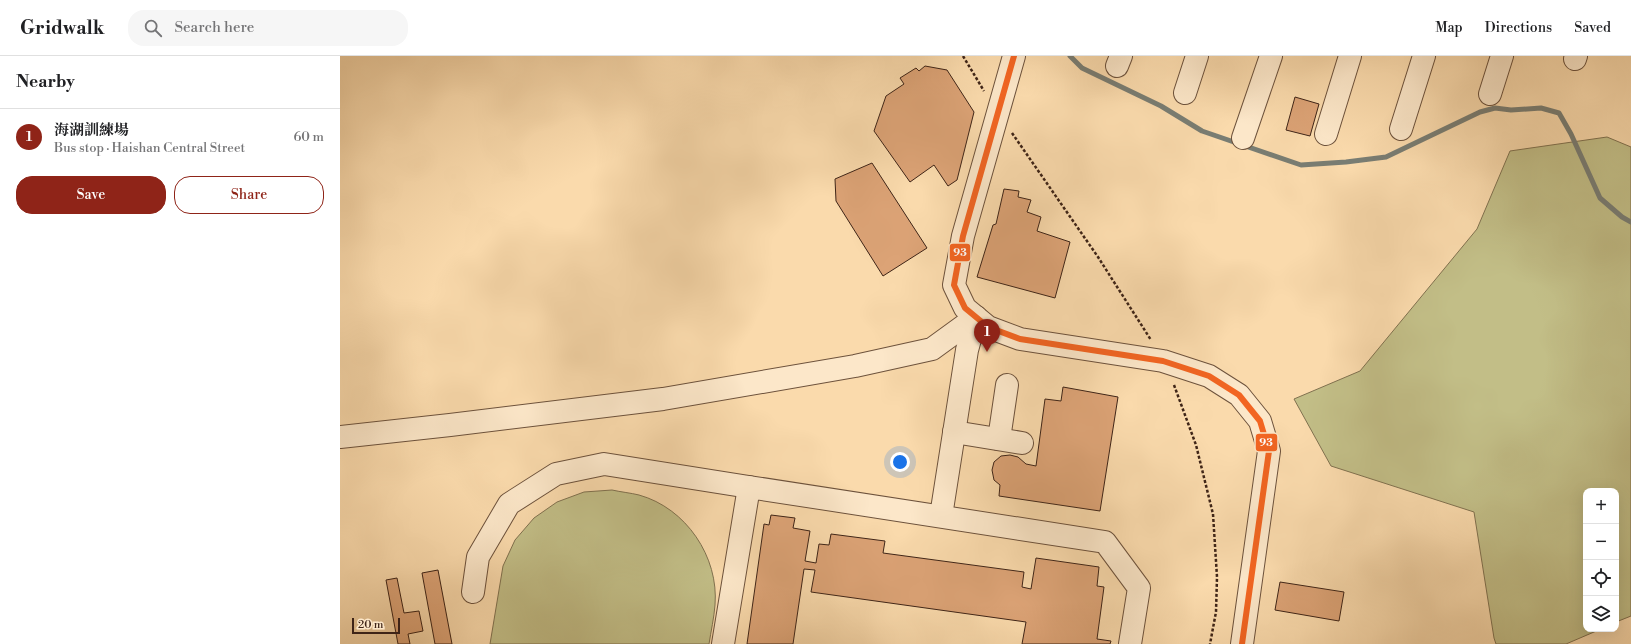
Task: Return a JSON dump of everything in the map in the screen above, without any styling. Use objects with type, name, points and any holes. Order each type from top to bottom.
[{"type":"street","points":[[1014,56],[999,114],[963,236],[954,284],[965,308],[988,327],[1020,339],[1162,361],[1209,376],[1239,395],[1260,421],[1269,451],[1242,644]]},
{"type":"street","points":[[1186,93],[1197,56]]},
{"type":"street","points":[[1243,138],[1271,56]]},
{"type":"street","points":[[1326,134],[1350,56]]},
{"type":"street","points":[[1401,129],[1424,56]]},
{"type":"street","points":[[1490,94],[1502,56]]},
{"type":"street","points":[[941,516],[967,350],[976,317]]},
{"type":"street","points":[[340,436],[450,425],[663,398],[855,366],[932,349],[976,317]]},
{"type":"street","points":[[999,439],[1007,385]]},
{"type":"street","points":[[954,432],[1022,443]]},
{"type":"street","points":[[474,592],[478,557],[510,504],[556,474],[604,464],[1105,542],[1139,588],[1130,644]]},
{"type":"street","points":[[724,644],[749,487]]},
{"type":"path","points":[[962,56],[999,114],[1098,257],[1150,338],[1185,411],[1196,445],[1213,514],[1217,577],[1216,612],[1210,644]]},
{"type":"shaded area","points":[[1607,137],[1631,147],[1631,616],[1619,621],[1619,488],[1583,488],[1583,632],[1594,632],[1566,644],[1496,644],[1474,512],[1331,466],[1294,399],[1360,371],[1477,229],[1510,151]]},
{"type":"shaded area","points":[[612,490],[639,495],[656,501],[685,523],[696,537],[705,553],[711,569],[715,587],[715,610],[709,644],[490,644],[503,566],[515,540],[534,518],[557,502],[584,492]]},
{"type":"building","points":[[925,66],[947,70],[974,112],[957,180],[948,186],[934,165],[910,182],[874,131],[886,96],[904,84],[900,78],[916,68],[919,71]]},
{"type":"building","points":[[1295,97],[1319,104],[1310,136],[1286,130]]},
{"type":"building","points":[[872,163],[927,248],[883,276],[836,201],[835,179]]},
{"type":"building","points":[[1004,189],[1019,191],[1018,197],[1031,200],[1027,212],[1041,217],[1037,231],[1070,242],[1055,298],[977,277],[993,225],[996,224]]},
{"type":"building","points":[[1063,387],[1118,397],[1100,511],[999,496],[1000,485],[994,480],[992,470],[994,462],[1001,456],[1010,455],[1018,457],[1026,464],[1036,466],[1045,399],[1061,401]]},
{"type":"building","points":[[771,515],[795,518],[793,528],[810,531],[805,561],[816,563],[819,544],[829,545],[831,534],[885,541],[883,553],[1024,572],[1022,587],[1031,589],[1036,558],[1099,567],[1097,586],[1104,587],[1097,639],[1111,641],[1110,644],[1022,644],[1026,622],[811,592],[815,570],[804,569],[793,644],[747,644],[764,524],[769,525]]},
{"type":"building","points":[[438,570],[452,644],[435,644],[422,573]]},
{"type":"building","points":[[397,578],[404,613],[419,611],[423,631],[408,634],[410,644],[398,644],[386,580]]},
{"type":"building","points":[[1280,582],[1344,592],[1339,621],[1275,610]]},
{"type":"waterway","points":[[1070,56],[1082,68],[1161,106],[1202,131],[1301,165],[1346,162],[1386,157],[1480,112],[1495,108],[1511,110],[1541,108],[1559,113],[1571,134],[1600,198],[1622,217],[1631,222]]},
{"type":"transit line","name":"93","points":[[1014,56],[963,236],[954,285],[965,308],[988,327],[1020,339],[1163,361],[1209,376],[1239,395],[1260,421],[1269,451],[1242,644]]},
{"type":"place","name":"海湖訓練場","points":[[987,352]]}]
